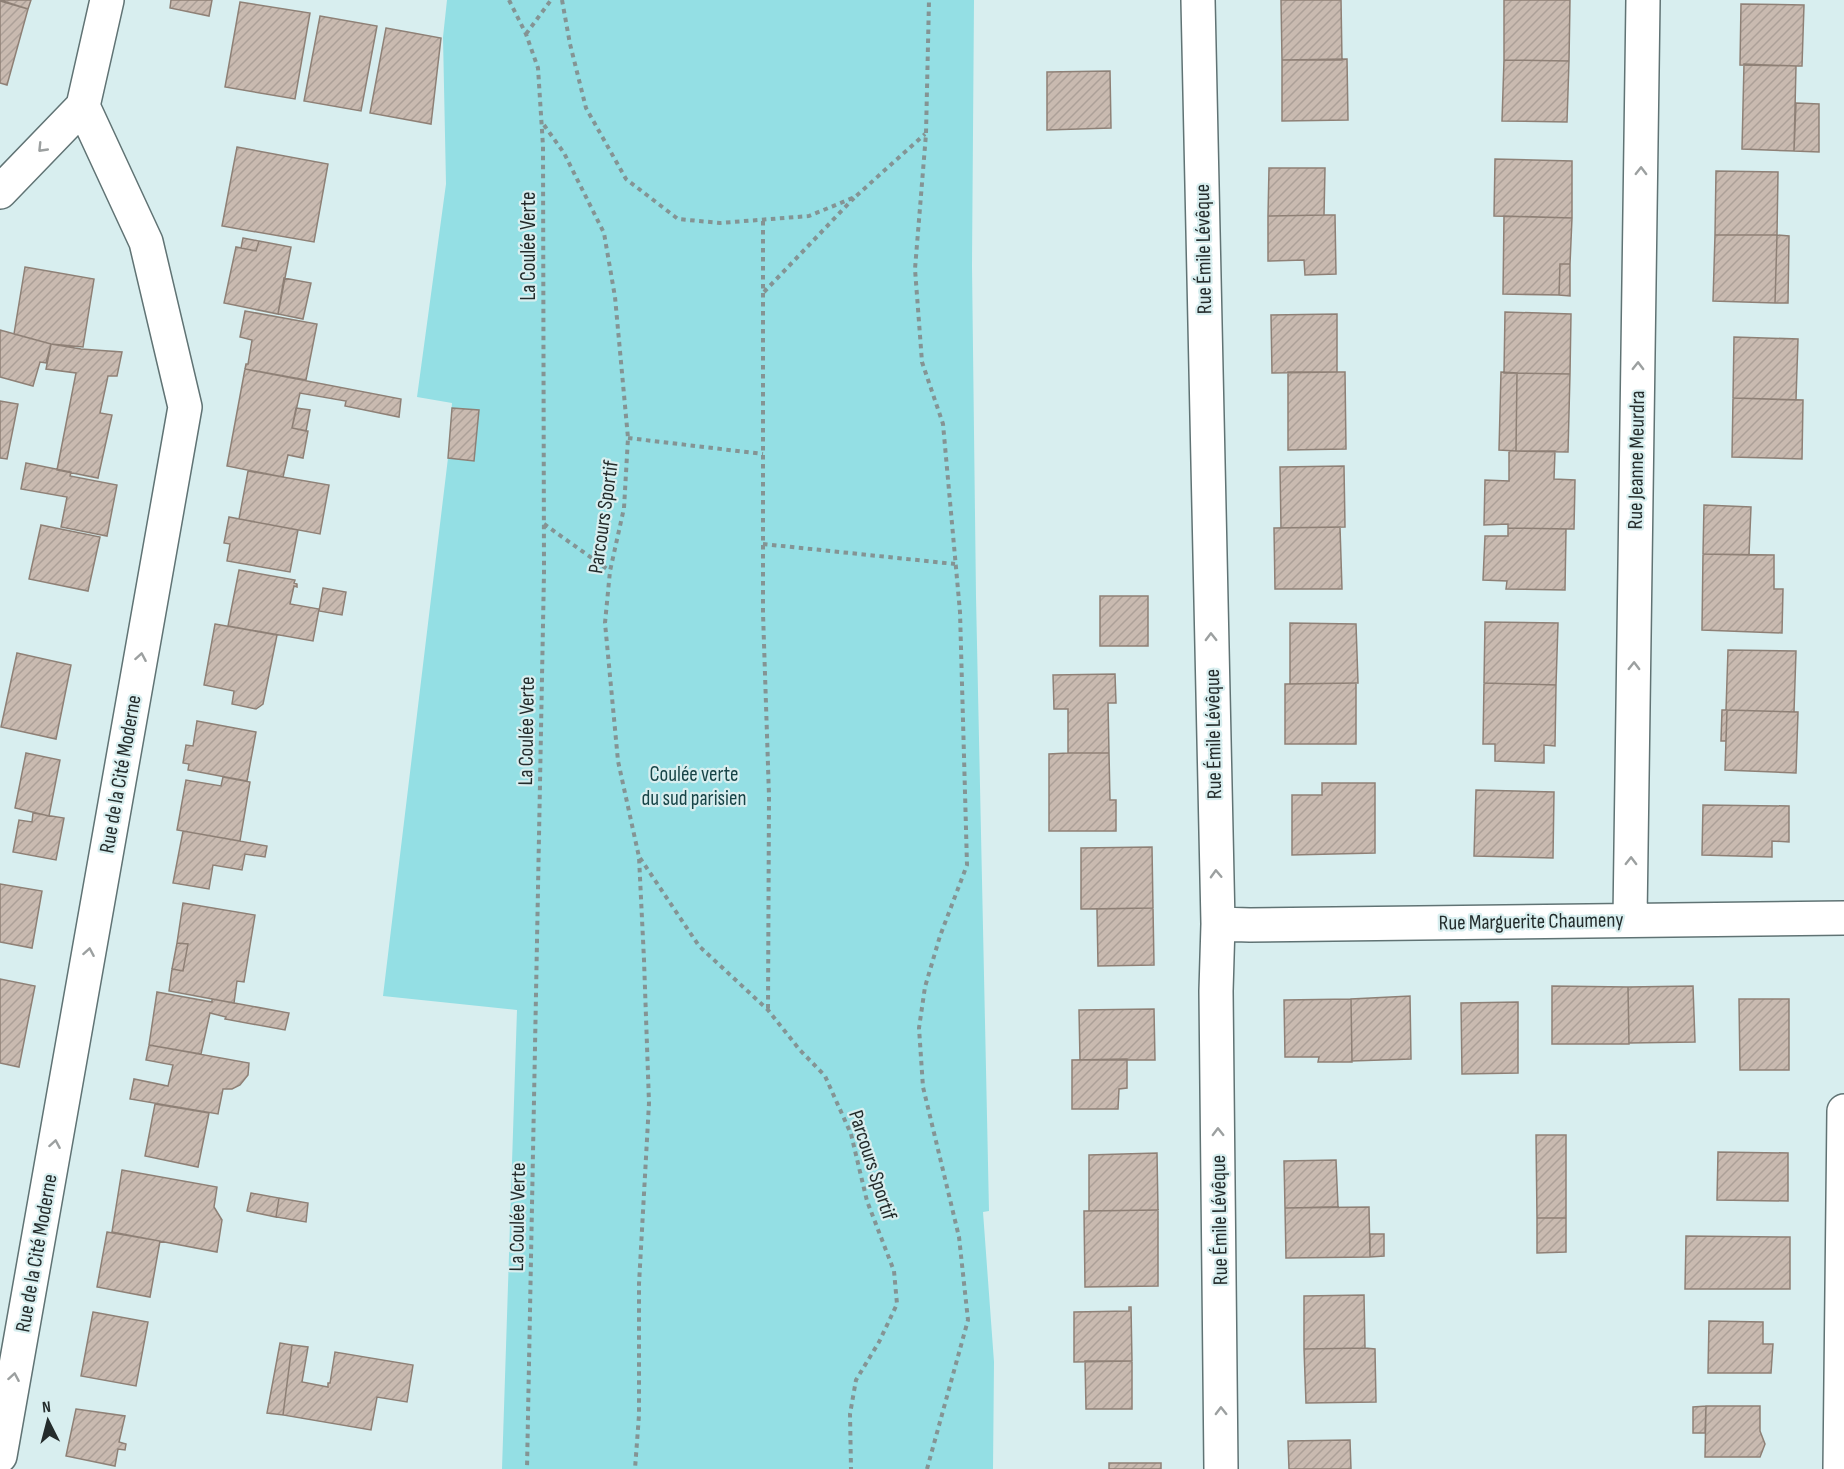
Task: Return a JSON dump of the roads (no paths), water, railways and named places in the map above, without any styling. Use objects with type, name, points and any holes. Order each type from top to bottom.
[{"type":"street","points":[[0,192],[83,106],[107,0]]},
{"type":"street","name":"Rue Émile Lévêque","points":[[1198,0],[1218,924],[1216,991],[1221,1469]]},
{"type":"street","name":"Rue Jeanne Meurdra","points":[[1630,919],[1643,0]]},
{"type":"street","name":"Rue de la Cité Moderne","points":[[0,1456],[185,407],[146,242],[83,106]]},
{"type":"street","name":"Rue Marguerite Chaumeny","points":[[1218,924],[1844,918]]},
{"type":"street","points":[[1840,1469],[1844,1111]]},
{"type":"park label","name":"Coulée verte du sud parisien","points":[[694,786]]}]
